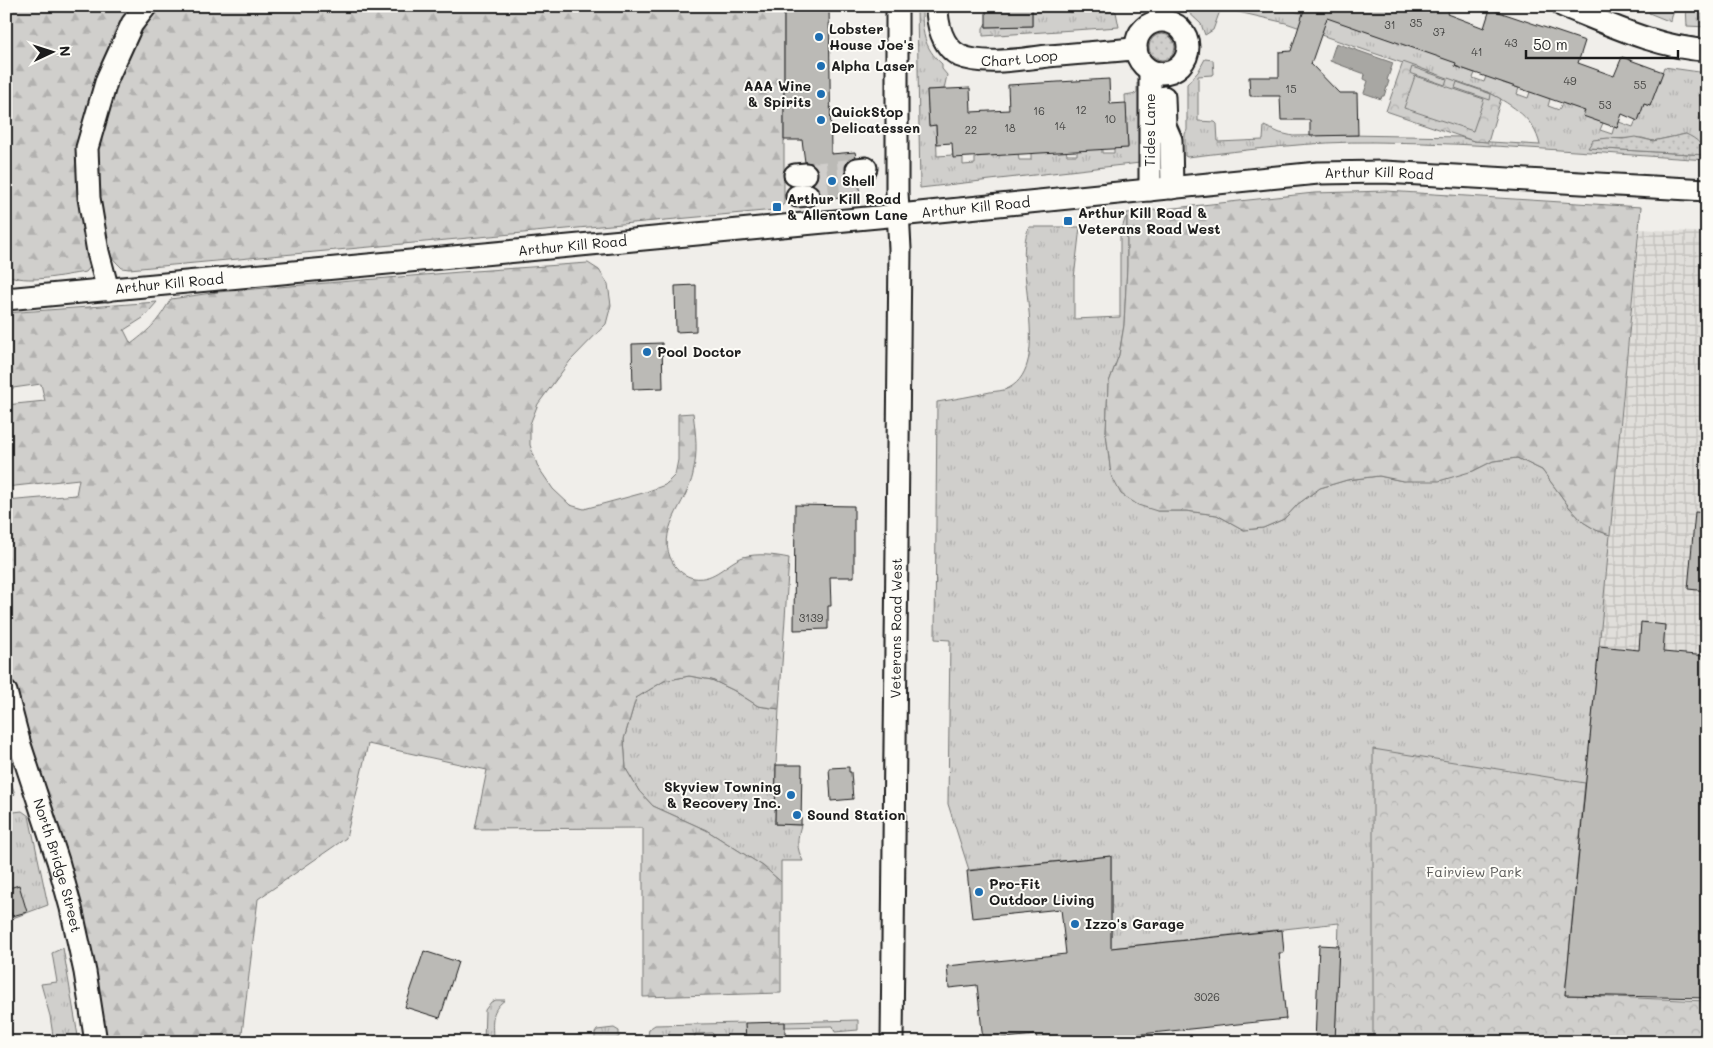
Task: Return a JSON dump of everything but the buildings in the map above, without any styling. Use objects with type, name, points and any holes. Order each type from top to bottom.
[{"type":"street","points":[[108,290],[98,252],[89,198],[87,148],[107,79],[132,24],[146,6]]},
{"type":"street","name":"Veterans Road West","points":[[892,1042],[900,249],[897,174],[897,6]]},
{"type":"street","name":"Chart Loop","points":[[937,6],[938,25],[944,40],[959,55],[971,59],[984,61],[1018,59],[1136,49]]},
{"type":"street","points":[[1563,6],[1656,41],[1693,50],[1707,50]]},
{"type":"street","name":"Tides Lane","points":[[1136,49],[1138,36],[1142,29],[1156,21],[1164,13],[1185,34],[1188,50],[1185,58],[1163,71]]},
{"type":"street","points":[[1136,49],[1138,59],[1143,66],[1163,71]]},
{"type":"street","name":"Tides Lane","points":[[1163,71],[1176,126],[1171,140],[1172,188]]},
{"type":"street","name":"Tides Lane","points":[[1150,190],[1163,71]]},
{"type":"street","name":"Arthur Kill Road","points":[[6,299],[899,215],[1318,173],[1384,172],[1707,190]]},
{"type":"street","name":"North Bridge Street","points":[[6,692],[20,745],[58,861],[71,908],[96,1042]]},
{"type":"shaded area","points":[[1336,43],[1393,63],[1384,96],[1381,99],[1364,93],[1368,81],[1364,79],[1365,74],[1330,61]]},
{"type":"shaded area","points":[[1640,229],[1707,233],[1707,998],[1565,995]]},
{"type":"green space","points":[[6,6],[136,6],[92,109],[91,257],[90,267],[86,272],[34,279],[24,279],[6,274]]},
{"type":"green space","points":[[159,6],[784,6],[784,204],[775,210],[129,269],[122,268],[110,255],[104,241],[94,157],[120,69],[139,28]]},
{"type":"green space","points":[[917,6],[922,6],[923,31],[927,45],[942,64],[942,69],[947,75],[944,89],[927,90],[929,125],[936,125],[937,156],[953,155],[963,157],[963,165],[975,164],[975,157],[988,156],[987,118],[1018,153],[1019,160],[1031,160],[1031,147],[1066,151],[1067,155],[1077,155],[1077,150],[1102,149],[1102,153],[1114,153],[1114,148],[1128,147],[1125,95],[1137,93],[1137,83],[1141,86],[1140,163],[920,188]]},
{"type":"green space","points":[[1039,6],[1068,6],[1069,12],[1113,12],[1113,9],[1116,12],[1119,27],[983,36],[983,28],[986,23],[986,27],[1032,26],[1032,10],[1039,9]]},
{"type":"green space","points":[[1185,6],[1285,6],[1285,9],[1301,13],[1302,8],[1446,59],[1467,31],[1456,66],[1475,73],[1473,78],[1484,82],[1488,71],[1503,83],[1519,88],[1517,94],[1528,98],[1531,89],[1550,99],[1548,106],[1559,110],[1562,103],[1578,108],[1597,79],[1583,115],[1603,123],[1600,130],[1612,134],[1614,127],[1617,128],[1619,122],[1633,127],[1636,120],[1638,121],[1644,104],[1650,106],[1664,67],[1706,73],[1707,160],[1499,146],[1375,142],[1304,144],[1187,157],[1185,156],[1185,134],[1187,130],[1187,84],[1198,72],[1205,59],[1213,60],[1214,74],[1198,76],[1198,121],[1215,122],[1217,124],[1218,142],[1263,140],[1264,126],[1293,136],[1460,137],[1474,141],[1540,145],[1528,120],[1507,103],[1490,93],[1286,23],[1221,8],[1213,30],[1205,35],[1201,24],[1185,9]],"holes":[[[1686,134],[1706,155],[1589,148],[1593,141],[1599,139],[1642,138],[1653,141]]]},
{"type":"green space","points":[[1651,6],[1681,6],[1681,9],[1673,13],[1671,22],[1649,13]]},
{"type":"green space","points":[[1686,6],[1707,6],[1707,27],[1687,26]]},
{"type":"green space","points":[[1162,34],[1172,37],[1175,47],[1172,57],[1162,60],[1152,57],[1149,47],[1152,37]]},
{"type":"green space","points":[[1403,62],[1490,93],[1501,99],[1488,142],[1474,141],[1386,111]]},
{"type":"green space","points":[[1412,67],[1447,79],[1445,85],[1410,73]]},
{"type":"green space","points":[[1415,76],[1484,99],[1473,131],[1404,108]]},
{"type":"green space","points":[[1457,82],[1491,94],[1490,100],[1455,88]]},
{"type":"green space","points":[[1686,134],[1699,142],[1707,155],[1588,148],[1593,140],[1635,137],[1653,141]]},
{"type":"green space","points":[[1386,191],[1641,207],[1610,535],[1596,530],[1583,522],[1570,508],[1542,470],[1517,458],[1493,461],[1473,471],[1439,481],[1403,481],[1379,476],[1347,480],[1320,488],[1298,504],[1284,519],[1263,528],[1244,530],[1217,515],[1186,511],[1157,511],[1138,505],[1121,494],[1111,475],[1106,433],[1108,385],[1119,355],[1124,325],[1127,213],[1314,193]]},
{"type":"green space","points":[[1127,213],[1124,325],[1119,355],[1108,385],[1106,433],[1111,475],[1157,511],[1186,511],[1217,515],[1244,530],[1263,528],[1284,519],[1298,504],[1320,488],[1347,480],[1379,476],[1403,481],[1473,471],[1493,461],[1517,458],[1542,470],[1570,508],[1583,522],[1596,530],[1610,535],[1573,914],[1563,894],[1440,1042],[1335,1042],[1339,923],[1111,948],[1111,856],[969,870],[948,804],[950,640],[935,639],[937,402],[1005,390],[1022,376],[1029,358],[1030,337],[1025,265],[1025,244],[1029,227],[1080,227],[1074,278],[1074,319],[1120,317],[1120,235]]},
{"type":"green space","points":[[588,263],[599,270],[608,284],[611,305],[606,324],[570,361],[538,404],[530,424],[530,445],[538,467],[553,489],[570,505],[584,509],[643,493],[665,485],[675,475],[678,460],[678,414],[693,413],[696,458],[693,474],[690,485],[669,529],[667,540],[668,551],[673,563],[682,573],[694,578],[701,578],[714,574],[743,557],[766,555],[789,558],[779,709],[758,706],[733,690],[712,680],[689,676],[664,681],[636,698],[624,739],[626,769],[639,791],[653,806],[706,830],[763,866],[781,882],[781,993],[643,997],[643,828],[475,829],[487,770],[368,744],[346,838],[258,899],[241,1042],[102,1042],[7,659],[6,501],[76,495],[79,479],[6,487],[6,405],[45,401],[41,384],[6,389],[6,313],[157,302],[143,318],[124,330],[131,344],[154,324],[171,299],[218,292]]},
{"type":"green space","points":[[689,676],[712,680],[733,690],[758,706],[779,709],[775,824],[801,825],[798,843],[803,861],[781,861],[781,882],[763,866],[706,830],[653,806],[639,791],[626,769],[624,739],[636,698],[664,681]]},
{"type":"green space","name":"Fairview Park","points":[[1373,749],[1585,783],[1565,995],[1707,1001],[1707,1042],[1373,1042]]},
{"type":"green space","points":[[6,774],[8,774],[15,794],[12,797],[6,797]]},
{"type":"green space","points":[[22,811],[29,816],[48,905],[10,919],[6,909],[6,813]]},
{"type":"green space","points":[[63,948],[79,1042],[54,1042],[50,1016],[41,984],[57,982],[52,953]]},
{"type":"green space","points":[[505,1000],[494,1013],[493,1042],[484,1042],[485,1010],[491,1002]]},
{"type":"green space","points":[[858,1020],[858,1030],[835,1032],[833,1026],[785,1027],[785,1022]]},
{"type":"green space","points":[[745,1023],[746,1042],[730,1042],[730,1038],[717,1039],[712,1033],[695,1034],[695,1037],[690,1042],[655,1042],[648,1036],[649,1029],[655,1025]]},
{"type":"green space","points":[[614,1028],[619,1031],[619,1037],[615,1039],[600,1039],[600,1042],[595,1042],[597,1030]]},
{"type":"tunnel","points":[[806,174],[857,169]]},
{"type":"tunnel","points":[[808,195],[859,190]]},
{"type":"place","name":"Lobster House Joe's","points":[[819,37]]},
{"type":"place","name":"Alpha Laser","points":[[821,66]]},
{"type":"place","name":"AAA Wine & Spirits","points":[[821,94]]},
{"type":"place","name":"QuickStop Delicatessen","points":[[821,120]]},
{"type":"place","name":"Shell","points":[[832,181]]},
{"type":"place","name":"Arthur Kill Road & Allentown Lane","points":[[777,207]]},
{"type":"place","name":"Arthur Kill Road & Veterans Road West","points":[[1068,221]]},
{"type":"place","name":"Pool Doctor","points":[[647,352]]},
{"type":"place","name":"Skyview Towning & Recovery Inc.","points":[[791,795]]},
{"type":"place","name":"Sound Station","points":[[797,815]]},
{"type":"place","name":"Pro-Fit Outdoor Living","points":[[979,892]]},
{"type":"place","name":"Izzo's Garage","points":[[1075,924]]}]
